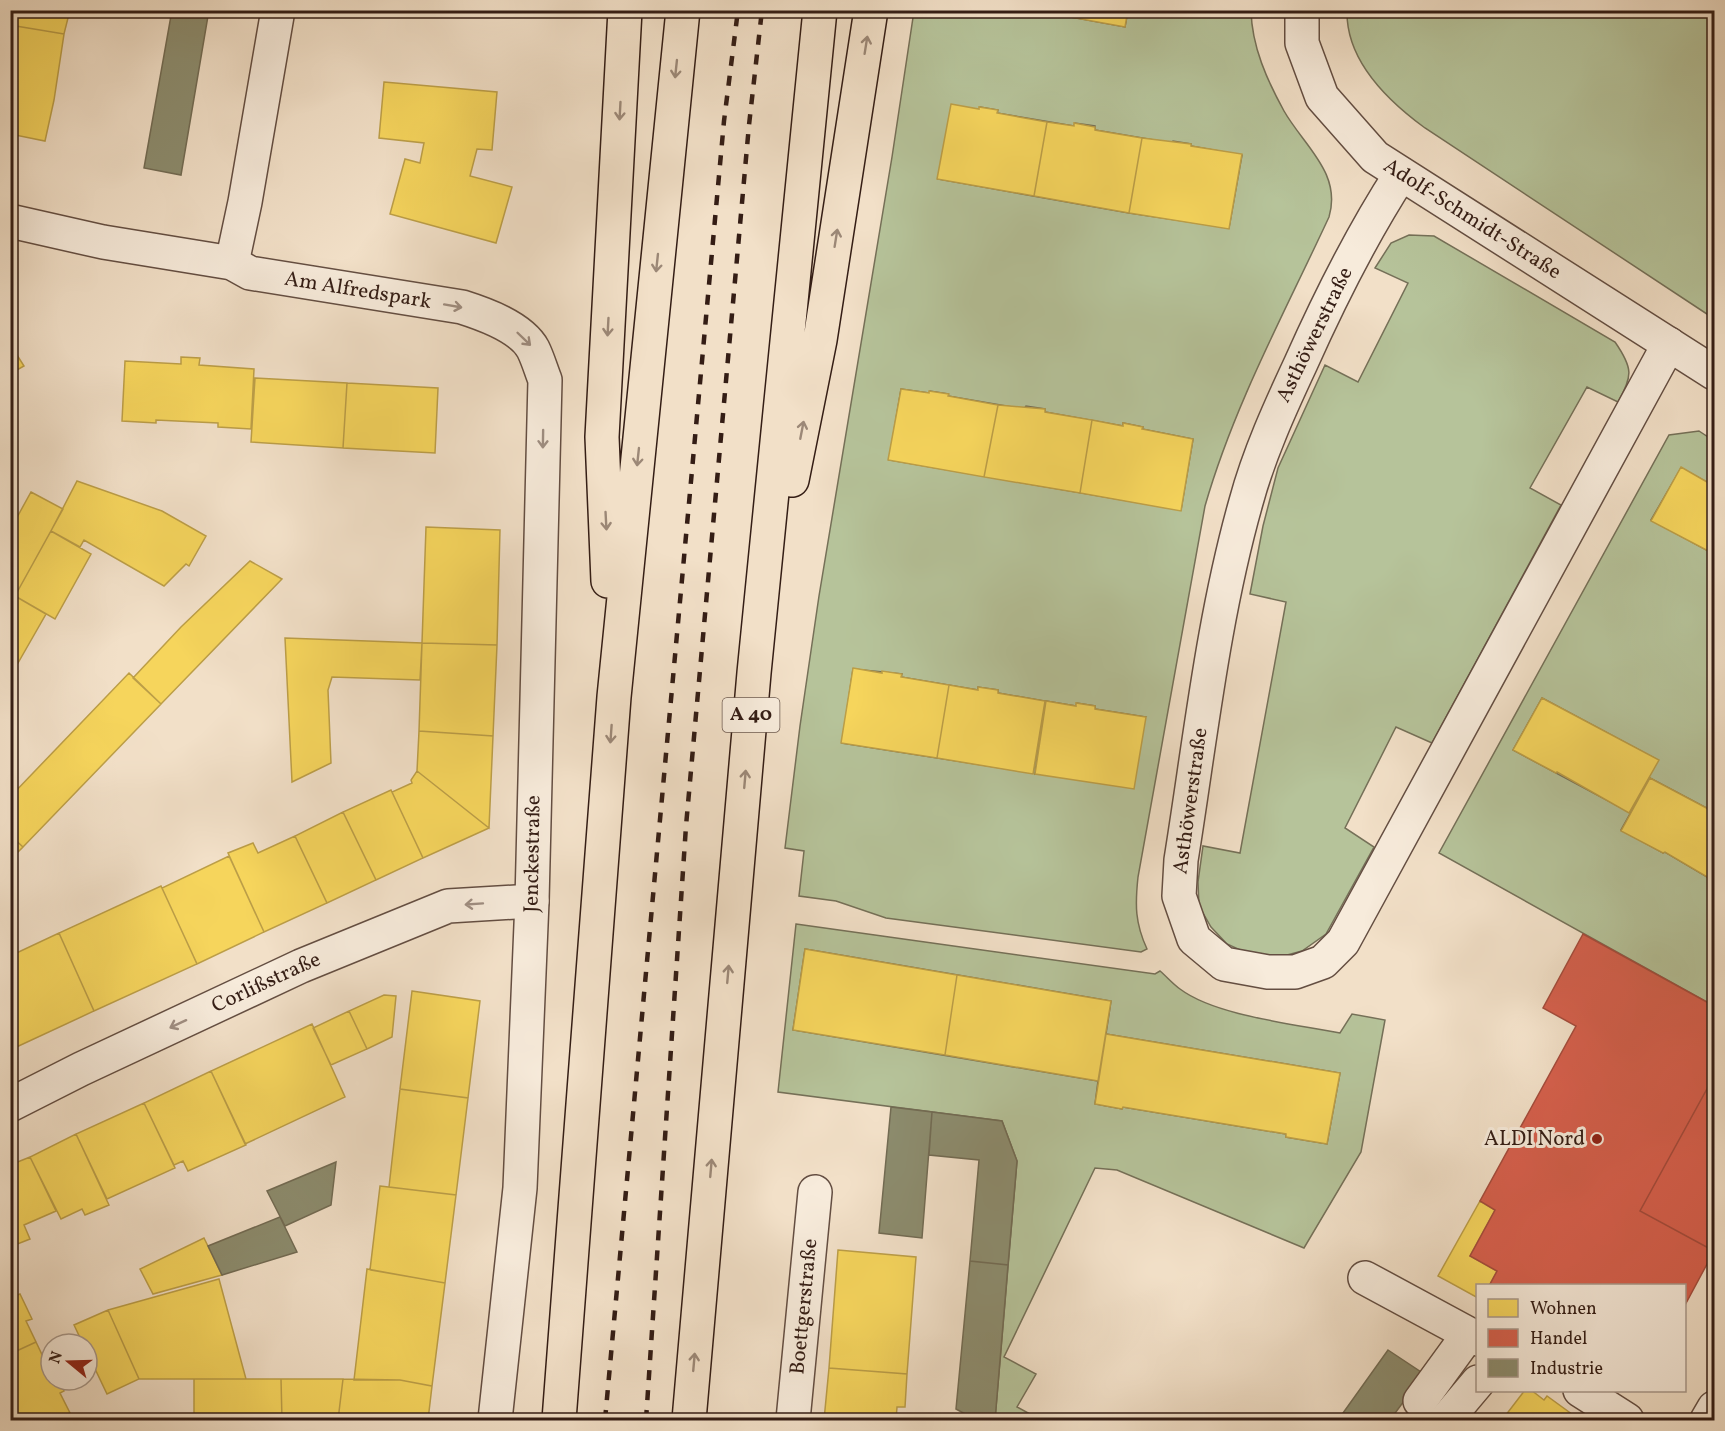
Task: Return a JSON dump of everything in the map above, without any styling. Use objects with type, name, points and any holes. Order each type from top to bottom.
[{"type":"highway","points":[[614,697],[602,437],[625,10]]},
{"type":"highway","points":[[559,1420],[614,697],[683,10]]},
{"type":"highway","name":"A 40","points":[[689,1420],[754,673],[820,10]]},
{"type":"highway","points":[[754,673],[820,340],[871,10]]},
{"type":"street","points":[[232,263],[245,202],[278,10]]},
{"type":"street","name":"Adolf-Schmidt-Straße","points":[[1302,10],[1302,43],[1322,97],[1375,157],[1714,373]]},
{"type":"street","name":"Asthöwerstraße","points":[[1401,174],[1382,203],[1342,277],[1275,420],[1246,501],[1223,592],[1181,860],[1179,896],[1194,939],[1224,964],[1268,972],[1295,972],[1323,962],[1343,942],[1669,344]]},
{"type":"street","name":"Am Alfredspark","points":[[10,221],[103,242],[232,263],[250,273],[462,307],[484,314]]},
{"type":"street","name":"Jenckestraße","points":[[484,314],[514,330],[532,347],[545,380],[532,901],[520,1188],[495,1420]]},
{"type":"street","name":"Corlißstraße","points":[[10,1105],[81,1069],[301,966],[448,906],[532,901]]},
{"type":"street","name":"Boettgerstraße","points":[[793,1420],[815,1192]]},
{"type":"street","points":[[1365,1278],[1473,1337],[1420,1401]]},
{"type":"street","points":[[1446,1420],[1476,1384]]},
{"type":"street","points":[[1583,1392],[1627,1420]]},
{"type":"street","points":[[1707,1420],[1714,1408]]},
{"type":"green space","points":[[914,11],[1060,11],[1059,15],[1125,27],[1128,11],[1251,11],[1257,50],[1272,87],[1292,124],[1326,173],[1332,201],[1329,217],[1245,395],[1205,506],[1138,877],[1137,914],[1147,949],[1141,952],[886,918],[836,901],[799,896],[804,851],[785,848],[800,726],[819,596]],"holes":[[[980,107],[998,110],[997,113],[1074,126],[1075,123],[1095,126],[1095,130],[1191,144],[1191,146],[1242,155],[1229,228],[1129,213],[938,179]],[[901,389],[929,393],[930,391],[1024,409],[1026,406],[1045,409],[1045,412],[1123,426],[1123,423],[1193,439],[1181,510],[889,460]],[[853,669],[902,674],[901,677],[978,690],[978,687],[998,690],[998,693],[1045,701],[1033,773],[842,743]],[[1046,701],[1076,706],[1077,703],[1095,706],[1095,709],[1145,717],[1035,774]]]},
{"type":"green space","points":[[1347,11],[1714,11],[1713,318],[1411,117],[1384,92],[1361,63],[1349,29]]},
{"type":"green space","points":[[1409,235],[1434,236],[1615,342],[1628,366],[1628,378],[1618,402],[1587,387],[1530,488],[1561,505],[1432,743],[1396,727],[1345,828],[1374,847],[1326,934],[1302,951],[1276,958],[1251,955],[1227,944],[1211,927],[1199,906],[1198,882],[1203,846],[1240,853],[1286,602],[1250,594],[1263,526],[1278,468],[1325,365],[1358,382],[1408,283],[1375,268],[1391,243]]},
{"type":"green space","points":[[1699,431],[1714,441],[1714,486],[1681,468],[1651,520],[1714,554],[1714,812],[1650,778],[1621,830],[1665,852],[1714,881],[1714,1006],[1439,853],[1669,435]],"holes":[[[1542,698],[1658,760],[1629,812],[1513,750]]]},
{"type":"green space","points":[[796,924],[1155,974],[1160,971],[1180,989],[1214,1006],[1257,1018],[1340,1033],[1352,1014],[1385,1020],[1361,1152],[1304,1248],[1117,1170],[1095,1168],[1004,1357],[1036,1374],[1017,1407],[1041,1420],[995,1420],[1017,1161],[1002,1121],[778,1092]],"holes":[[[805,949],[1111,1001],[1106,1034],[1340,1073],[1327,1144],[1286,1137],[1286,1134],[1095,1104],[1098,1081],[793,1030]]]},
{"type":"building: Wohnen","points":[[10,10],[70,10],[64,34],[10,25]]},
{"type":"building: Wohnen","points":[[1060,10],[1128,10],[1125,27],[1059,15]]},
{"type":"building: Wohnen","points":[[10,25],[64,34],[45,141],[10,134]]},
{"type":"building: Wohnen","points":[[384,82],[497,92],[492,150],[477,149],[470,176],[512,187],[496,243],[390,214],[405,159],[420,163],[424,143],[379,138]]},
{"type":"building: Wohnen","points":[[951,104],[998,110],[997,113],[1047,122],[1034,196],[937,179]]},
{"type":"building: Wohnen","points":[[1047,122],[1074,126],[1074,123],[1095,127],[1095,130],[1142,138],[1129,213],[1034,196]]},
{"type":"building: Wohnen","points":[[1142,138],[1191,144],[1191,146],[1242,154],[1229,229],[1129,213]]},
{"type":"building: Wohnen","points":[[10,344],[24,366],[10,374]]},
{"type":"building: Wohnen","points":[[181,357],[200,358],[199,365],[254,369],[251,429],[218,427],[218,423],[122,421],[125,361],[181,364]]},
{"type":"building: Wohnen","points":[[255,378],[347,383],[343,448],[251,442]]},
{"type":"building: Wohnen","points":[[347,383],[438,388],[435,453],[343,448]]},
{"type":"building: Wohnen","points":[[901,389],[949,394],[948,396],[998,405],[984,477],[888,460]]},
{"type":"building: Wohnen","points":[[998,405],[1045,409],[1045,412],[1092,420],[1080,493],[984,477]]},
{"type":"building: Wohnen","points":[[1092,420],[1123,426],[1123,423],[1193,439],[1181,511],[1080,493]]},
{"type":"building: Wohnen","points":[[1681,467],[1714,486],[1714,554],[1651,521]]},
{"type":"building: Wohnen","points":[[77,481],[162,511],[206,536],[189,566],[186,564],[164,586],[84,540],[80,547],[51,531]]},
{"type":"building: Wohnen","points":[[31,492],[63,509],[10,605],[10,530]]},
{"type":"building: Wohnen","points":[[426,527],[500,530],[497,645],[422,643]]},
{"type":"building: Wohnen","points":[[51,531],[91,554],[55,619],[15,596]]},
{"type":"building: Wohnen","points":[[250,561],[282,579],[161,704],[133,678],[181,627]]},
{"type":"building: Wohnen","points":[[15,596],[46,614],[10,677],[10,605]]},
{"type":"building: Wohnen","points":[[285,638],[422,643],[420,680],[332,677],[328,690],[331,763],[292,782]]},
{"type":"building: Wohnen","points":[[422,643],[497,645],[493,736],[419,731]]},
{"type":"building: Wohnen","points":[[853,668],[902,674],[901,677],[949,685],[937,758],[841,743]]},
{"type":"building: Wohnen","points":[[129,673],[161,704],[23,847],[10,835],[10,797]]},
{"type":"building: Wohnen","points":[[949,685],[978,690],[978,687],[998,690],[998,693],[1045,701],[1033,774],[937,758]]},
{"type":"building: Wohnen","points":[[1542,698],[1659,760],[1629,813],[1513,750]]},
{"type":"building: Wohnen","points":[[1046,701],[1076,706],[1076,703],[1095,706],[1095,709],[1146,717],[1134,789],[1035,774]]},
{"type":"building: Wohnen","points":[[419,731],[493,736],[489,828],[417,771]]},
{"type":"building: Wohnen","points":[[417,771],[489,828],[423,858],[392,792],[412,783],[411,780]]},
{"type":"building: Wohnen","points":[[1650,778],[1714,812],[1714,881],[1665,852],[1621,831]]},
{"type":"building: Wohnen","points":[[391,790],[423,858],[376,880],[343,812]]},
{"type":"building: Wohnen","points":[[343,812],[376,880],[327,903],[295,836]]},
{"type":"building: Wohnen","points":[[10,835],[23,847],[10,860]]},
{"type":"building: Wohnen","points":[[295,836],[327,903],[264,932],[228,853],[253,843],[258,853]]},
{"type":"building: Wohnen","points":[[229,856],[264,932],[197,964],[162,888]]},
{"type":"building: Wohnen","points":[[161,886],[197,964],[94,1011],[59,933]]},
{"type":"building: Wohnen","points":[[59,933],[94,1011],[10,1050],[10,956]]},
{"type":"building: Wohnen","points":[[805,949],[957,975],[945,1055],[793,1030]]},
{"type":"building: Wohnen","points":[[957,975],[1111,1001],[1098,1081],[945,1055]]},
{"type":"building: Wohnen","points":[[412,991],[480,1001],[468,1098],[400,1089]]},
{"type":"building: Wohnen","points":[[384,995],[396,996],[392,1037],[367,1049],[349,1011]]},
{"type":"building: Wohnen","points":[[349,1011],[367,1049],[331,1065],[313,1028]]},
{"type":"building: Wohnen","points":[[312,1024],[345,1097],[245,1144],[211,1071]]},
{"type":"building: Wohnen","points":[[1106,1034],[1340,1073],[1327,1144],[1286,1137],[1286,1134],[1095,1104]]},
{"type":"building: Wohnen","points":[[211,1071],[246,1145],[188,1171],[183,1161],[174,1165],[144,1103]]},
{"type":"building: Wohnen","points":[[400,1089],[468,1098],[456,1195],[389,1187]]},
{"type":"building: Wohnen","points":[[144,1103],[175,1168],[107,1199],[76,1134]]},
{"type":"building: Wohnen","points":[[76,1134],[109,1205],[85,1215],[82,1209],[61,1219],[30,1157]]},
{"type":"building: Wohnen","points":[[30,1157],[56,1211],[24,1225],[30,1239],[10,1247],[10,1165]]},
{"type":"building: Wohnen","points":[[380,1186],[456,1195],[445,1283],[370,1270]]},
{"type":"building: Wohnen","points":[[1480,1201],[1495,1210],[1470,1256],[1497,1271],[1490,1284],[1476,1284],[1476,1297],[1438,1276]]},
{"type":"building: Wohnen","points":[[204,1238],[222,1275],[153,1294],[140,1269]]},
{"type":"building: Wohnen","points":[[838,1250],[916,1257],[907,1374],[829,1368]]},
{"type":"building: Wohnen","points":[[367,1269],[445,1283],[432,1386],[400,1380],[354,1380]]},
{"type":"building: Wohnen","points":[[219,1279],[246,1379],[139,1379],[108,1310]]},
{"type":"building: Wohnen","points":[[10,1287],[15,1296],[20,1294],[32,1319],[26,1321],[36,1342],[10,1354]]},
{"type":"building: Wohnen","points":[[108,1310],[139,1379],[107,1394],[99,1377],[99,1332],[77,1332],[74,1325]]},
{"type":"building: Wohnen","points":[[36,1342],[39,1348],[39,1392],[62,1392],[60,1393],[70,1413],[54,1420],[10,1420],[10,1354]]},
{"type":"building: Wohnen","points":[[829,1368],[907,1374],[905,1407],[897,1407],[896,1420],[824,1420]]},
{"type":"building: Wohnen","points":[[194,1379],[281,1379],[282,1420],[194,1420]]},
{"type":"building: Wohnen","points":[[281,1379],[343,1379],[338,1420],[282,1420]]},
{"type":"building: Wohnen","points":[[343,1379],[400,1380],[432,1386],[428,1420],[338,1420]]},
{"type":"building: Wohnen","points":[[1523,1392],[1534,1392],[1544,1400],[1547,1396],[1580,1420],[1502,1420]]},
{"type":"building: Handel","name":"ALDI Nord","points":[[1583,934],[1714,1006],[1714,1076],[1640,1211],[1714,1251],[1686,1303],[1686,1284],[1490,1284],[1497,1271],[1470,1256],[1495,1210],[1480,1201],[1576,1026],[1543,1008]]},
{"type":"building: Handel","points":[[1714,1076],[1714,1251],[1640,1211]]},
{"type":"building: Industrie","points":[[172,10],[209,10],[181,175],[144,168]]},
{"type":"building: Industrie","points":[[891,1107],[932,1112],[922,1238],[879,1233]]},
{"type":"building: Industrie","points":[[932,1112],[1002,1121],[1017,1161],[1008,1265],[970,1261],[979,1160],[929,1155]]},
{"type":"building: Industrie","points":[[336,1162],[331,1205],[285,1226],[267,1191]]},
{"type":"building: Industrie","points":[[280,1217],[297,1252],[222,1275],[208,1246]]},
{"type":"building: Industrie","points":[[970,1261],[1008,1265],[995,1420],[976,1420],[956,1409]]},
{"type":"building: Industrie","points":[[1388,1350],[1424,1374],[1390,1420],[1338,1420]]},
{"type":"railway","points":[[605,1420],[724,121],[738,10]]},
{"type":"railway","points":[[646,1420],[686,826],[749,125],[762,10]]},
{"type":"place","name":"ALDI Nord","points":[[1597,1139]]}]
